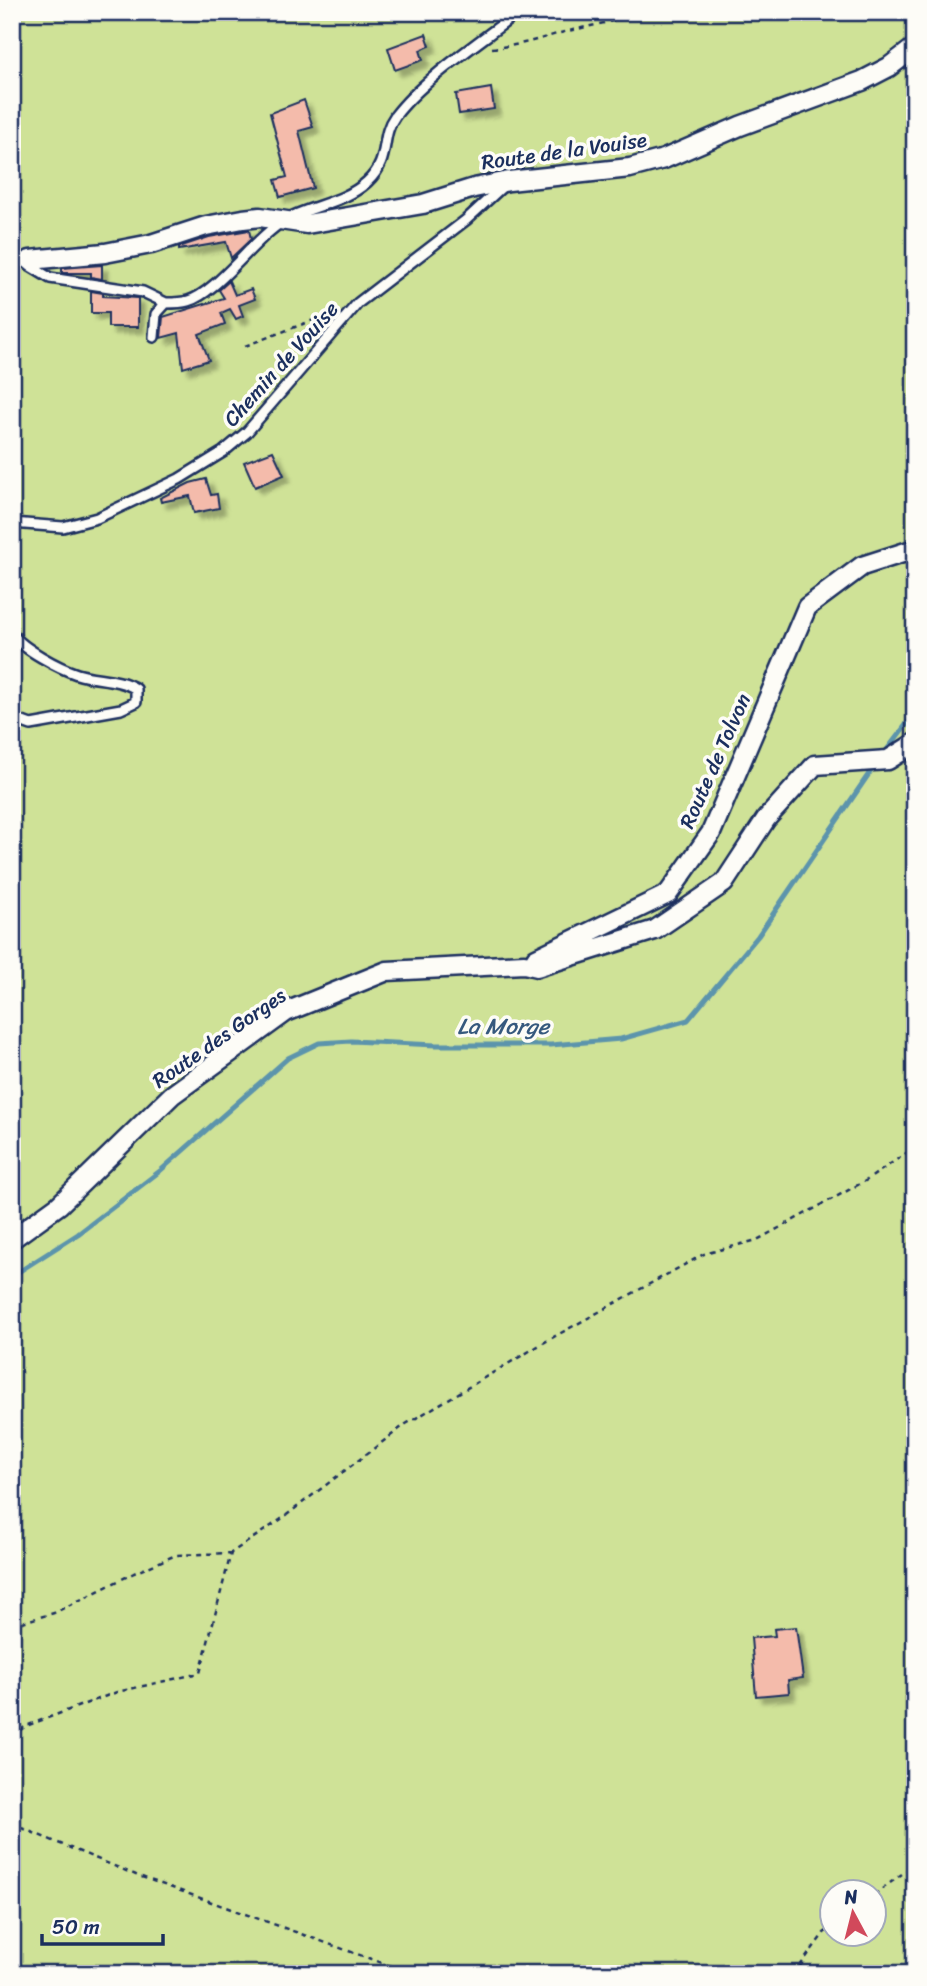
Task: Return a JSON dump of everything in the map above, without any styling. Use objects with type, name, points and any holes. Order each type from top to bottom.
[{"type":"street","name":"Route de la Vouise","points":[[30,260],[104,253],[151,244],[206,226],[243,219],[260,217],[307,224],[423,204],[474,188],[509,181],[630,168],[664,159],[862,81],[889,67],[915,47]]},
{"type":"street","name":"Route de Tolvon","points":[[524,964],[668,894],[711,833],[807,607],[862,566],[915,549]]},
{"type":"street","name":"Route des Gorges","points":[[12,1239],[59,1205],[172,1095],[286,1012],[387,971],[524,964],[537,967],[654,930],[724,883],[766,820],[815,765],[888,760],[915,743]]},
{"type":"lane","points":[[30,260],[30,267],[50,278],[143,292],[166,303],[190,301],[211,286],[284,220],[348,196],[367,182],[380,167],[386,151],[388,126],[398,112],[434,78],[517,13]]},
{"type":"lane","name":"Chemin de Vouise","points":[[12,523],[62,527],[97,518],[179,479],[223,452],[247,432],[358,303],[466,220],[509,181]]},
{"type":"lane","points":[[154,337],[156,314],[166,303]]},
{"type":"lane","points":[[12,634],[46,659],[76,674],[128,684],[136,689],[136,702],[121,709],[31,725],[12,718]]},
{"type":"path","points":[[517,13],[524,18],[542,20],[565,12]]},
{"type":"path","points":[[470,50],[512,47],[645,12]]},
{"type":"path","points":[[244,346],[333,313]]},
{"type":"path","points":[[12,1625],[54,1614],[176,1555],[231,1553],[280,1520],[406,1424],[550,1339],[704,1255],[757,1240],[818,1207],[866,1180],[915,1146]]},
{"type":"path","points":[[12,1736],[26,1726],[117,1692],[200,1673],[231,1553]]},
{"type":"path","points":[[12,1824],[136,1875],[413,1974]]},
{"type":"path","points":[[888,1884],[915,1864]]},
{"type":"path","points":[[794,1974],[818,1941]]},
{"type":"green space","points":[[12,12],[915,12],[915,1827],[908,1834],[915,1839],[915,1974],[12,1974]]},
{"type":"building","points":[[426,34],[430,46],[420,50],[423,60],[395,70],[388,48]]},
{"type":"building","points":[[491,88],[494,109],[459,114],[456,94]]},
{"type":"building","points":[[304,100],[313,127],[299,131],[313,188],[280,197],[275,180],[287,177],[270,113]]},
{"type":"building","points":[[249,230],[251,239],[231,258],[226,242],[179,250],[179,247],[209,237]]},
{"type":"building","points":[[102,265],[102,279],[91,277],[91,273],[62,273],[62,268]]},
{"type":"building","points":[[229,281],[235,295],[251,289],[255,299],[239,305],[243,316],[236,319],[230,309],[221,313],[225,324],[199,334],[209,360],[183,368],[179,333],[161,338],[163,317],[224,298],[219,290]]},
{"type":"building","points":[[91,291],[103,293],[103,296],[138,298],[138,327],[108,327],[108,313],[91,313]]},
{"type":"building","points":[[273,451],[284,475],[255,487],[244,462]]},
{"type":"building","points":[[206,479],[211,495],[217,494],[219,508],[194,513],[190,496],[161,502],[160,498],[190,483]]},
{"type":"building","points":[[796,1627],[803,1678],[788,1680],[789,1693],[756,1696],[751,1638],[775,1636],[774,1629]]},
{"type":"waterway","name":"La Morge","points":[[883,755],[915,713]]},
{"type":"waterway","name":"La Morge","points":[[12,1276],[78,1234],[160,1171],[288,1058],[319,1043],[351,1041],[436,1045],[551,1045],[621,1039],[688,1020],[758,936],[875,765]]}]
